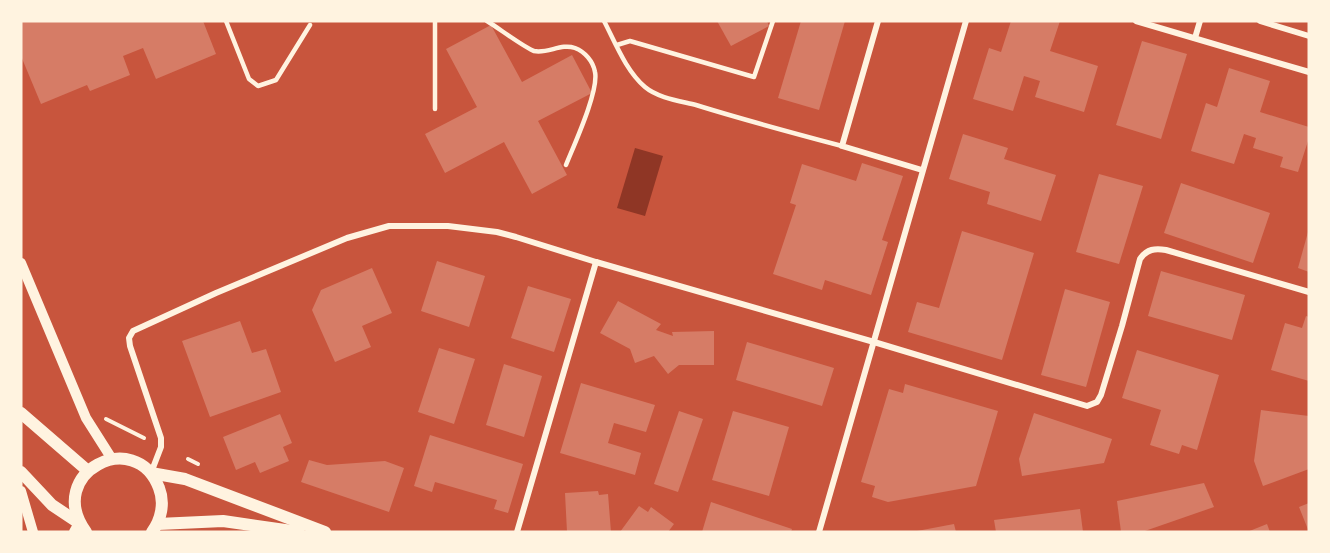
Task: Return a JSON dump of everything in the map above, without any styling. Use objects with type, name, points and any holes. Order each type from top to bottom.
[{"type":"main road","points":[[21,413],[88,471]]},
{"type":"main road","points":[[80,529],[75,504],[76,489],[88,471],[100,463],[112,459],[123,459],[133,461],[151,473],[185,479],[325,532]]},
{"type":"main road","points":[[21,472],[52,505],[80,529]]},
{"type":"main road","points":[[151,473],[161,493],[162,503],[155,528],[223,522],[299,532]]},
{"type":"street","points":[[878,21],[842,146],[922,170]]},
{"type":"street","points":[[819,532],[966,21]]},
{"type":"street","points":[[1136,21],[1309,72]]},
{"type":"street","points":[[1195,38],[1200,21]]},
{"type":"street","points":[[1260,21],[1309,36]]},
{"type":"street","points":[[151,473],[162,442],[130,346],[129,338],[133,331],[298,258],[347,238],[389,226],[429,225],[497,232],[1087,406],[1097,402],[1101,395],[1140,259],[1148,252],[1154,249],[1166,250],[1309,292]]},
{"type":"street","points":[[517,532],[596,262]]},
{"type":"street","points":[[21,263],[86,418],[112,459]]},
{"type":"street","points":[[21,491],[33,532]]},
{"type":"lane","points":[[226,21],[249,79],[258,86],[276,80],[310,25]]},
{"type":"lane","points":[[435,21],[435,109]]},
{"type":"lane","points":[[487,21],[532,50],[546,51],[566,46],[585,54],[592,62],[596,73],[594,91],[566,165]]},
{"type":"lane","points":[[604,21],[637,80],[647,89],[739,118],[842,146]]},
{"type":"lane","points":[[617,45],[630,41],[754,77],[773,21]]},
{"type":"path","points":[[100,416],[144,438]]},
{"type":"shaded area","points":[[635,148],[663,156],[645,216],[617,208]]},
{"type":"building","points":[[21,21],[203,21],[216,54],[156,79],[143,48],[123,56],[130,75],[90,91],[87,85],[41,104],[21,56]]},
{"type":"building","points":[[717,21],[767,21],[769,26],[731,46]]},
{"type":"building","points":[[801,21],[845,21],[819,110],[778,98]]},
{"type":"building","points":[[1011,21],[1060,21],[1050,51],[1098,66],[1084,112],[1035,97],[1040,81],[1024,76],[1013,111],[973,99],[989,48],[1001,52]]},
{"type":"building","points":[[491,25],[522,82],[572,55],[592,93],[538,121],[567,175],[532,194],[504,142],[445,173],[425,134],[477,107],[446,49]]},
{"type":"building","points":[[1142,41],[1187,54],[1161,139],[1116,125]]},
{"type":"building","points":[[1229,68],[1270,81],[1260,112],[1309,127],[1309,138],[1298,172],[1280,167],[1283,157],[1253,148],[1256,138],[1244,134],[1234,164],[1191,151],[1206,103],[1217,107]]},
{"type":"building","points":[[963,134],[1008,148],[1004,159],[1056,175],[1041,221],[987,204],[990,192],[949,179]]},
{"type":"building","points":[[862,163],[903,176],[882,240],[888,242],[871,295],[825,280],[822,290],[773,274],[796,205],[790,203],[802,164],[856,181]]},
{"type":"building","points":[[1099,174],[1143,186],[1119,264],[1076,252]]},
{"type":"building","points":[[1181,183],[1270,213],[1253,263],[1164,233]]},
{"type":"building","points":[[962,231],[1034,253],[1002,360],[908,332],[917,302],[939,308]]},
{"type":"building","points":[[1309,232],[1309,272],[1298,268]]},
{"type":"building","points":[[437,261],[485,276],[469,327],[421,311]]},
{"type":"building","points":[[372,268],[392,313],[362,326],[371,347],[335,362],[312,310],[321,290]]},
{"type":"building","points":[[1161,271],[1245,295],[1232,340],[1148,316]]},
{"type":"building","points":[[528,286],[571,299],[554,352],[511,338]]},
{"type":"building","points":[[1065,289],[1110,302],[1086,387],[1041,375]]},
{"type":"building","points":[[618,301],[661,324],[656,330],[673,336],[672,332],[714,331],[714,365],[679,365],[668,374],[654,356],[635,363],[630,349],[600,333]]},
{"type":"building","points":[[1306,316],[1309,317],[1309,381],[1271,370],[1285,323],[1302,328]]},
{"type":"building","points":[[240,321],[252,353],[266,349],[281,392],[210,417],[182,341]]},
{"type":"building","points":[[747,342],[834,368],[822,406],[736,380]]},
{"type":"building","points":[[439,348],[475,359],[454,424],[418,412]]},
{"type":"building","points":[[1137,350],[1219,375],[1197,450],[1182,445],[1179,454],[1150,445],[1161,410],[1122,398]]},
{"type":"building","points":[[504,364],[542,376],[524,437],[486,425]]},
{"type":"building","points":[[581,383],[655,405],[646,432],[614,423],[608,443],[641,453],[635,475],[560,453]]},
{"type":"building","points":[[905,384],[998,411],[976,486],[888,502],[872,497],[875,486],[861,482],[889,389],[903,393]]},
{"type":"building","points":[[1261,410],[1309,416],[1309,469],[1263,486],[1254,461]]},
{"type":"building","points":[[679,411],[703,419],[678,492],[654,484]]},
{"type":"building","points":[[733,411],[789,427],[769,496],[712,480]]},
{"type":"building","points":[[1034,413],[1112,439],[1104,463],[1022,476],[1019,459]]},
{"type":"building","points":[[280,414],[292,443],[283,447],[289,461],[260,473],[255,462],[236,470],[223,437]]},
{"type":"building","points":[[430,435],[523,464],[508,513],[494,509],[497,500],[435,482],[432,492],[414,486]]},
{"type":"building","points":[[309,460],[327,465],[385,461],[404,468],[389,512],[301,482]]},
{"type":"building","points":[[1204,483],[1214,507],[1142,532],[1121,532],[1117,501]]},
{"type":"building","points":[[598,491],[599,495],[608,494],[611,532],[567,532],[565,493]]},
{"type":"building","points":[[711,502],[792,529],[791,532],[702,532]]},
{"type":"building","points":[[1309,503],[1309,532],[1299,507]]},
{"type":"building","points":[[639,506],[648,512],[651,507],[674,524],[668,532],[620,532]]},
{"type":"building","points":[[1080,509],[1083,532],[996,532],[994,520]]},
{"type":"building","points":[[954,524],[956,532],[917,532],[917,531]]},
{"type":"building","points":[[1267,524],[1270,532],[1247,532]]}]
